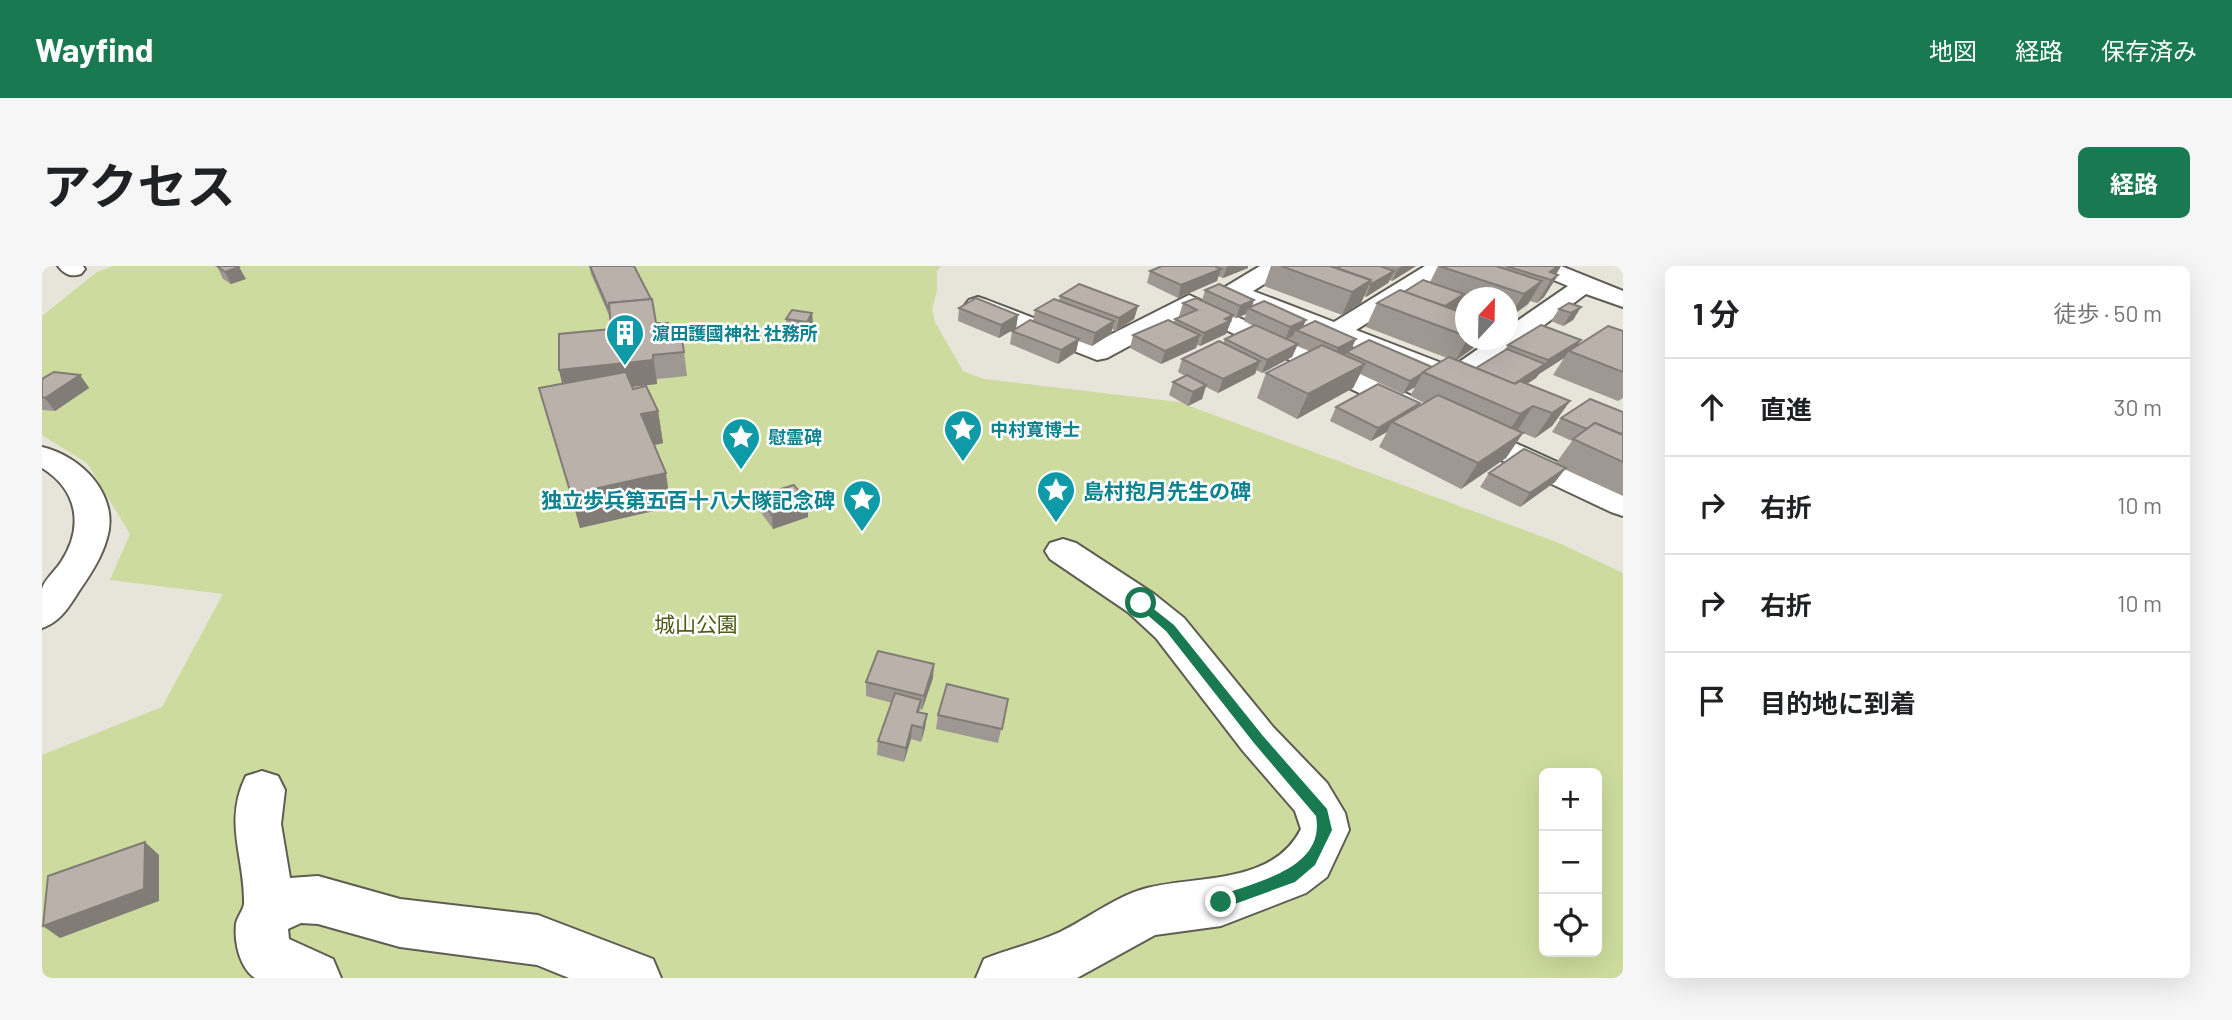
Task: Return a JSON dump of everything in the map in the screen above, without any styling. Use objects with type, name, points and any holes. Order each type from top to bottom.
[{"type":"street","points":[[1277,266],[1234,292],[1455,378],[1575,292]]},
{"type":"street","points":[[1336,332],[1441,266]]},
{"type":"street","points":[[1540,266],[1623,300]]},
{"type":"street","points":[[978,305],[1097,352],[1189,303],[1623,505]]},
{"type":"street","points":[[42,456],[73,475],[88,494],[95,517],[90,542],[80,563],[42,614]]},
{"type":"street","points":[[1003,978],[1070,956],[1147,912],[1221,902],[1289,877],[1310,861],[1325,830],[1322,813],[1311,797],[1258,739],[1170,628],[1141,603],[1063,551]]},
{"type":"street","points":[[262,790],[257,824],[270,912]]},
{"type":"street","points":[[314,978],[282,965],[265,954],[262,924],[270,912],[284,903],[301,899],[318,900],[400,923],[538,940],[634,978]]},
{"type":"green space","name":"城山公園","points":[[113,266],[941,266],[937,271],[937,291],[932,309],[935,322],[963,371],[984,379],[1179,402],[1559,543],[1623,573],[1623,978],[42,978],[42,755],[162,707],[223,594],[110,580],[130,534],[87,463],[42,435],[42,316],[97,272]]},
{"type":"building","points":[[217,266],[238,266],[239,267],[225,272]]},
{"type":"building","points":[[590,266],[634,266],[651,299],[609,303],[609,310]]},
{"type":"building","points":[[1162,266],[1214,266],[1221,269],[1181,285],[1150,271]]},
{"type":"building","points":[[1281,266],[1330,266],[1371,280],[1352,292]]},
{"type":"building","points":[[1380,266],[1394,271],[1370,284],[1371,280],[1337,268]]},
{"type":"building","points":[[1439,266],[1496,266],[1542,281],[1524,294],[1518,292],[1518,287],[1503,287]]},
{"type":"building","points":[[1506,266],[1558,266],[1550,272],[1558,275],[1551,280]]},
{"type":"building","points":[[1423,280],[1455,291],[1455,300],[1445,306],[1404,292]]},
{"type":"building","points":[[1079,284],[1138,306],[1119,318],[1060,296]]},
{"type":"building","points":[[1219,284],[1254,300],[1240,306],[1205,290]]},
{"type":"building","points":[[1400,290],[1455,310],[1455,332],[1377,303]]},
{"type":"building","points":[[976,298],[1018,315],[1001,325],[959,308]]},
{"type":"building","points":[[1196,298],[1233,315],[1225,319],[1230,321],[1204,333],[1175,319],[1197,310],[1183,303]]},
{"type":"building","points":[[652,299],[656,323],[668,323],[669,334],[681,333],[684,352],[653,355],[653,360],[559,370],[559,334],[611,329],[609,303]]},
{"type":"building","points":[[1054,299],[1114,321],[1095,333],[1035,310]]},
{"type":"building","points":[[1264,301],[1306,320],[1290,327],[1248,308]]},
{"type":"building","points":[[1569,303],[1581,307],[1571,313],[1559,309]]},
{"type":"building","points":[[792,310],[812,313],[807,322],[786,319]]},
{"type":"building","points":[[1030,320],[1079,339],[1061,350],[1012,331]]},
{"type":"building","points":[[1168,320],[1200,335],[1165,351],[1133,335]]},
{"type":"building","points":[[1315,321],[1356,339],[1338,348],[1296,330]]},
{"type":"building","points":[[1255,325],[1298,344],[1267,360],[1225,339]]},
{"type":"building","points":[[1541,325],[1581,340],[1548,360],[1518,349],[1518,339]]},
{"type":"building","points":[[1608,326],[1623,331],[1623,372],[1569,351]]},
{"type":"building","points":[[1369,340],[1432,367],[1410,381],[1346,352]]},
{"type":"building","points":[[1219,341],[1260,361],[1223,379],[1182,359]]},
{"type":"building","points":[[1322,345],[1365,364],[1308,394],[1266,373]]},
{"type":"building","points":[[1505,350],[1545,364],[1514,384],[1476,368]]},
{"type":"building","points":[[1449,357],[1515,384],[1520,381],[1570,401],[1552,413],[1533,406],[1520,414],[1423,372]]},
{"type":"building","points":[[54,372],[80,375],[45,398],[42,397],[42,379]]},
{"type":"building","points":[[626,372],[633,389],[646,386],[658,411],[641,414],[666,473],[571,494],[539,388]]},
{"type":"building","points":[[1187,375],[1206,385],[1193,392],[1173,382]]},
{"type":"building","points":[[1378,384],[1420,403],[1378,428],[1336,407]]},
{"type":"building","points":[[1438,395],[1523,433],[1478,463],[1392,422]]},
{"type":"building","points":[[1590,399],[1623,412],[1623,433],[1595,423],[1587,429],[1561,418]]},
{"type":"building","points":[[1595,423],[1623,435],[1623,462],[1573,439]]},
{"type":"building","points":[[1524,449],[1566,468],[1530,493],[1489,473]]},
{"type":"building","points":[[794,485],[808,503],[772,515],[758,496]]},
{"type":"building","points":[[878,651],[934,664],[924,696],[866,682]]},
{"type":"building","points":[[947,684],[1008,699],[1002,729],[938,715]]},
{"type":"building","points":[[895,693],[921,700],[917,712],[927,714],[923,728],[912,725],[906,748],[878,741]]},
{"type":"building","points":[[145,842],[144,889],[43,926],[48,876]]},
{"type":"place","name":"濵田護國神社 社務所","points":[[625,367]]},
{"type":"place","name":"中村寛博士","points":[[963,463]]},
{"type":"place","name":"慰霊碑","points":[[741,471]]},
{"type":"place","name":"島村抱月先生の碑","points":[[1056,524]]},
{"type":"place","name":"独立歩兵第五百十八大隊記念碑","points":[[862,533]]},
{"type":"route","points":[[1141,603],[1170,628],[1258,739],[1311,797],[1322,813],[1325,830],[1310,861],[1289,877],[1221,902]]}]
